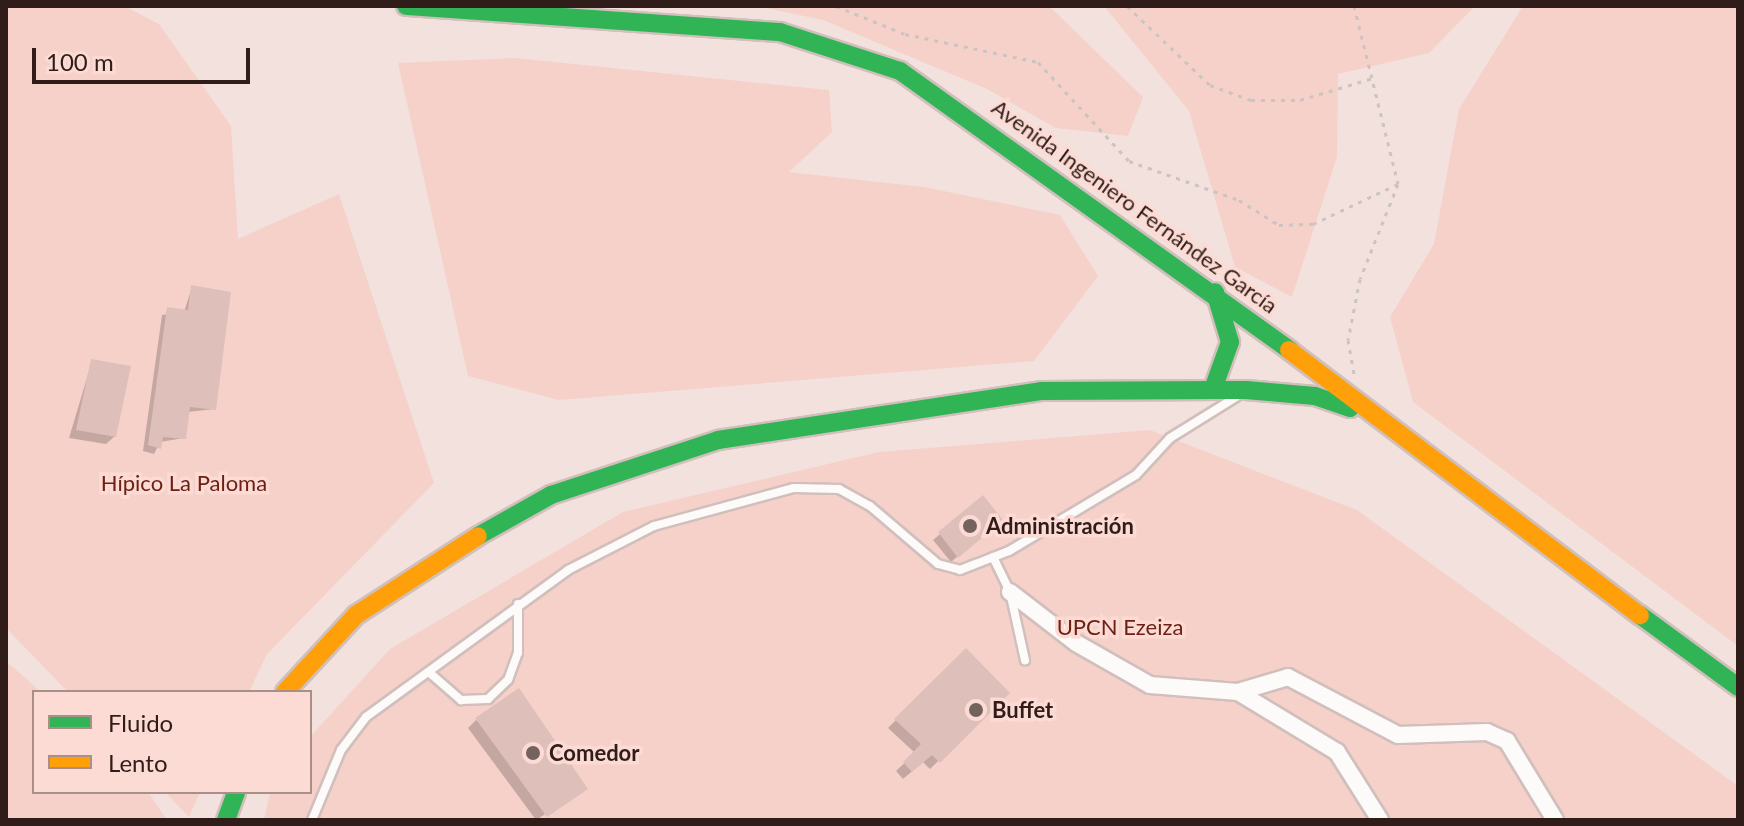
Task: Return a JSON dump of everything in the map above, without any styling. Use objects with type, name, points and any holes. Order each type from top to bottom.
[{"type":"street","name":"Avenida Ingeniero Fernández García","points":[[406,6],[780,32],[840,48],[900,71],[998,133],[1214,290],[1371,417],[1738,687]]},
{"type":"street","points":[[1213,389],[1230,342],[1214,290]]},
{"type":"street","points":[[287,690],[356,615],[433,562],[551,495],[644,460],[937,402],[1042,391],[1246,390],[1315,396],[1371,417]]},
{"type":"street","points":[[1010,592],[1076,643],[1150,685],[1238,692],[1288,677],[1398,735],[1487,732],[1507,741],[1555,820]]},
{"type":"street","points":[[1238,692],[1337,752],[1380,820]]},
{"type":"street","points":[[226,820],[235,794]]},
{"type":"lane","points":[[312,820],[341,750],[366,717],[431,674],[518,604],[654,526],[794,488],[850,494],[938,564],[960,570],[993,557],[1136,475],[1170,438],[1246,390]]},
{"type":"lane","points":[[993,557],[1010,592],[1025,660]]},
{"type":"lane","points":[[431,674],[461,700],[488,699],[508,680],[518,653],[518,604]]},
{"type":"path","points":[[836,6],[905,34],[1038,62],[1129,161],[1239,200],[1279,225],[1313,224],[1398,184]]},
{"type":"path","points":[[1127,6],[1210,85],[1251,100],[1300,100],[1373,78]]},
{"type":"path","points":[[1354,6],[1398,184],[1360,279],[1348,340],[1360,390]]},
{"type":"green space","name":"Hípico La Paloma","points":[[6,6],[124,6],[159,24],[231,126],[238,239],[339,194],[434,483],[267,654],[250,690],[66,690],[6,628]]},
{"type":"green space","points":[[756,6],[1049,6],[1143,97],[1128,136],[1056,128],[987,89],[823,20]]},
{"type":"green space","points":[[1104,6],[1475,6],[1429,53],[1338,74],[1337,157],[1292,297],[1235,267],[1189,111]]},
{"type":"green space","points":[[1523,6],[1738,6],[1738,646],[1413,402],[1390,317],[1434,244],[1459,109]]},
{"type":"green space","points":[[515,58],[829,90],[832,132],[789,172],[924,187],[1060,215],[1098,276],[1034,361],[559,400],[468,376],[398,63]]},
{"type":"green space","name":"UPCN Ezeiza","points":[[1150,430],[1357,510],[1738,786],[1738,820],[264,820],[270,794],[312,794],[312,735],[390,649],[623,512],[879,452]]},
{"type":"green space","points":[[6,661],[39,690],[32,690],[32,794],[149,794],[167,820],[6,820]]},
{"type":"green space","points":[[167,794],[199,794],[189,817]]},
{"type":"building","points":[[191,285],[231,292],[216,410],[190,407],[186,439],[163,437],[161,449],[148,445],[167,307],[188,310]]},
{"type":"building","points":[[91,359],[131,366],[116,437],[76,430]]},
{"type":"building","name":"Administración","points":[[983,495],[1003,520],[958,558],[938,532]]},
{"type":"building","name":"Buffet","points":[[966,648],[1010,693],[940,763],[932,755],[912,772],[903,762],[921,744],[894,719]]},
{"type":"building","name":"Comedor","points":[[519,688],[588,789],[547,817],[475,718]]},
{"type":"traffic: fast","points":[[406,6],[780,32],[900,71],[1289,350]]},
{"type":"traffic: fast","points":[[1213,389],[1230,342],[1215,292]]},
{"type":"traffic: fast","points":[[478,536],[551,495],[718,440],[1042,391],[1246,390],[1315,396],[1350,408]]},
{"type":"traffic: fast","points":[[1640,615],[1738,687]]},
{"type":"traffic: fast","points":[[226,820],[235,794]]},
{"type":"traffic: slow","points":[[1289,350],[1640,615]]},
{"type":"traffic: slow","points":[[287,690],[356,615],[478,536]]},
{"type":"place","name":"Administración","points":[[970,526]]},
{"type":"place","name":"Buffet","points":[[976,710]]},
{"type":"place","name":"Comedor","points":[[533,753]]}]
